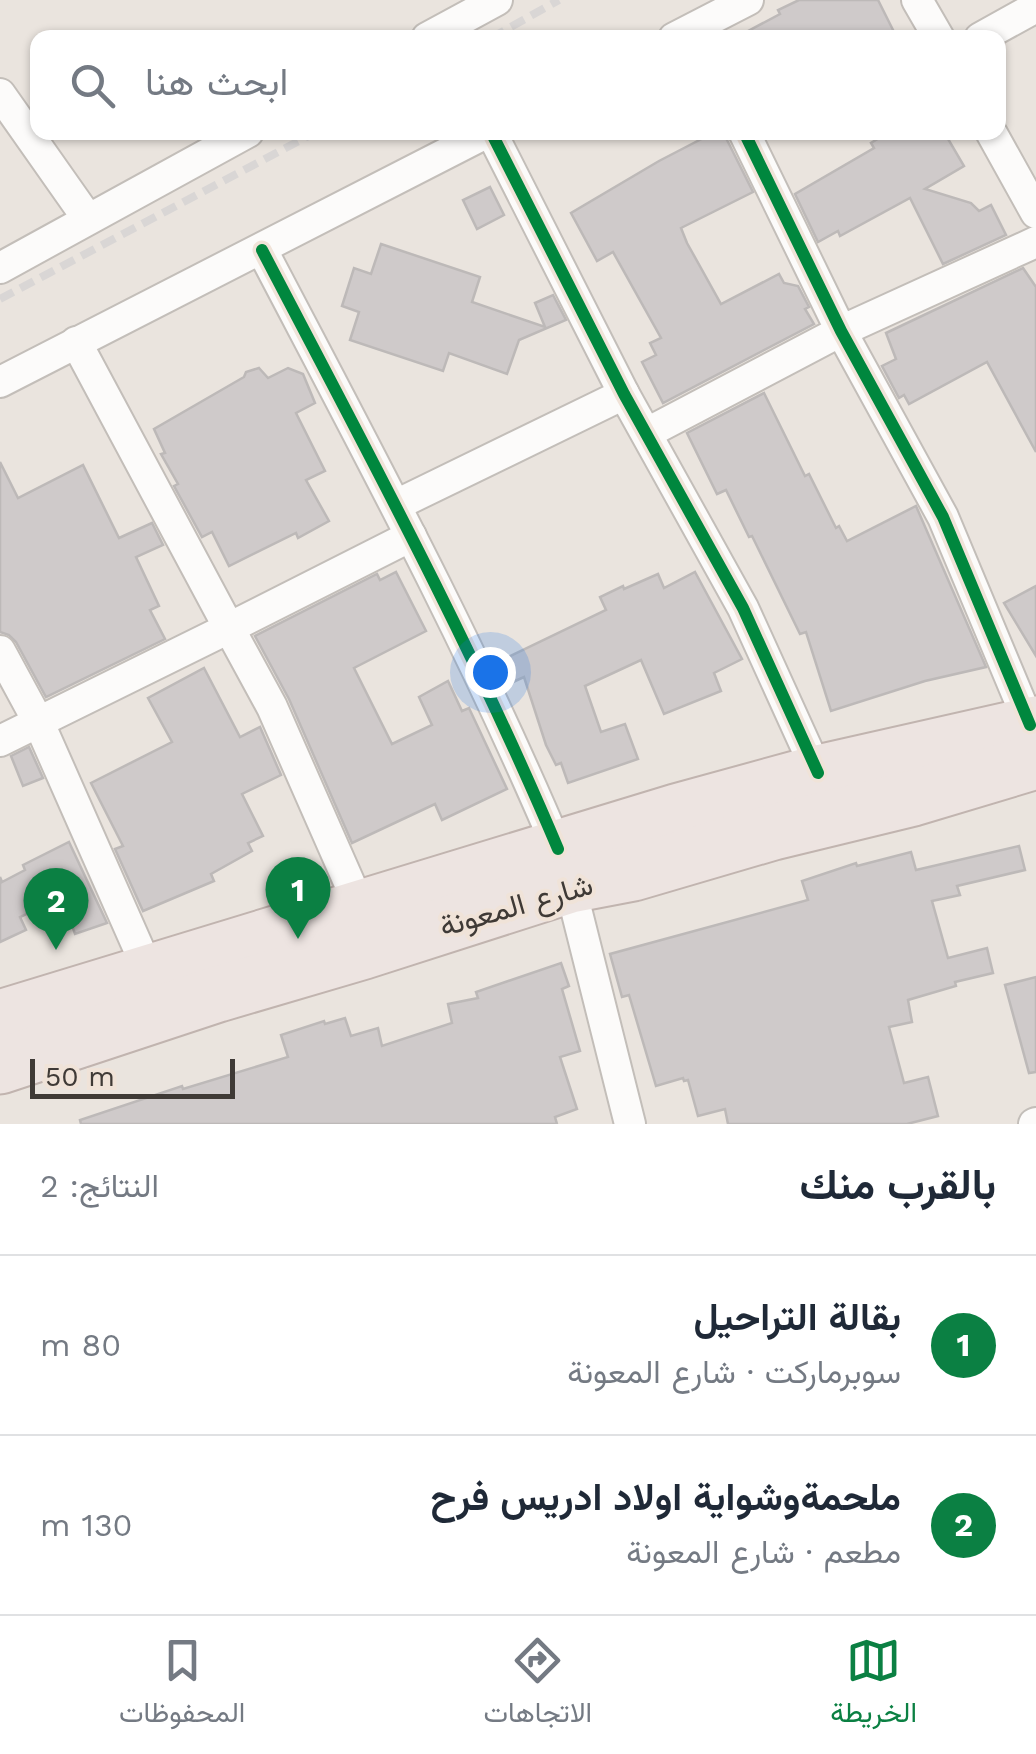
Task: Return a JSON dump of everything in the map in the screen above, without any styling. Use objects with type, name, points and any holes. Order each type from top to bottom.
[{"type":"highway","name":"شارع المعونة","points":[[0,1066],[218,994],[364,952],[564,867],[818,773],[1034,737]]},
{"type":"highway","name":"شارع المعونة","points":[[0,1018],[360,907],[564,867],[633,873],[773,832],[913,798],[1034,737]]},
{"type":"street","points":[[441,30],[497,0]]},
{"type":"street","points":[[695,30],[748,0]]},
{"type":"street","points":[[917,0],[934,30]]},
{"type":"street","points":[[994,30],[1036,7]]},
{"type":"street","points":[[0,94],[30,137]]},
{"type":"street","points":[[32,140],[88,219]]},
{"type":"street","points":[[0,268],[233,140]]},
{"type":"street","points":[[0,382],[475,140]]},
{"type":"street","points":[[494,140],[624,394],[743,608],[818,773]]},
{"type":"street","points":[[748,140],[841,331],[943,517],[1034,737]]},
{"type":"street","points":[[996,140],[1036,213]]},
{"type":"street","points":[[647,433],[841,331],[1036,242]]},
{"type":"street","points":[[262,250],[396,505],[513,742],[564,867],[630,1124]]},
{"type":"street","points":[[76,342],[272,707],[360,907]]},
{"type":"street","points":[[396,505],[624,394]]},
{"type":"street","points":[[0,741],[411,536]]},
{"type":"street","points":[[0,651],[39,723],[149,972]]},
{"type":"building","points":[[799,0],[878,0],[893,30],[750,30],[780,14],[778,10]]},
{"type":"building","points":[[700,140],[727,140],[753,192],[681,228],[687,243],[721,304],[779,274],[784,283],[798,286],[814,324],[663,403],[642,362],[656,355],[650,343],[661,338],[613,252],[597,261],[571,213]]},
{"type":"building","points":[[949,140],[964,166],[925,189],[971,203],[979,211],[991,205],[1006,235],[943,264],[910,198],[840,236],[838,231],[818,242],[795,194],[874,148],[871,143]]},
{"type":"building","points":[[490,187],[504,215],[477,229],[463,200]]},
{"type":"building","points":[[381,244],[480,277],[472,302],[545,327],[535,303],[553,295],[566,320],[519,340],[507,374],[449,353],[443,371],[350,340],[359,312],[342,306],[354,268],[371,274]]},
{"type":"building","points":[[1023,268],[1036,287],[1036,452],[987,362],[909,404],[904,395],[899,398],[882,366],[896,359],[886,333]]},
{"type":"building","points":[[259,368],[268,378],[288,368],[303,374],[315,403],[296,413],[325,471],[306,480],[329,521],[229,566],[212,532],[202,537],[174,486],[178,484],[161,454],[165,453],[154,429],[244,377],[246,372]]},
{"type":"building","points":[[764,393],[805,476],[809,474],[836,528],[839,526],[847,541],[916,506],[986,667],[925,681],[831,711],[806,632],[800,634],[752,536],[749,537],[726,490],[717,494],[687,433]]},
{"type":"building","points":[[0,462],[18,498],[83,465],[119,538],[152,523],[163,545],[136,557],[159,606],[150,610],[165,639],[46,697],[16,642],[0,632]]},
{"type":"building","points":[[396,572],[426,631],[354,668],[392,744],[432,725],[419,697],[448,681],[462,711],[469,708],[507,789],[442,820],[435,804],[352,843],[289,699],[255,636],[377,574],[380,580]]},
{"type":"building","points":[[695,572],[742,659],[714,673],[721,691],[664,714],[641,660],[585,686],[601,732],[625,724],[638,759],[568,783],[561,763],[556,765],[546,745],[524,677],[513,682],[502,660],[606,610],[600,597],[623,586],[624,589],[658,574],[664,588]]},
{"type":"building","points":[[1036,586],[1036,656],[1004,603]]},
{"type":"building","points":[[204,668],[240,737],[260,727],[281,775],[242,794],[263,836],[248,843],[252,851],[211,874],[214,881],[143,911],[115,849],[123,846],[91,783],[172,742],[148,698]]},
{"type":"building","points":[[29,747],[43,778],[23,786],[11,756]]},
{"type":"building","points":[[69,842],[107,923],[75,934],[62,897],[20,917],[26,930],[0,942],[0,877],[2,882],[25,870],[23,865]]},
{"type":"building","points":[[1019,846],[1025,870],[957,886],[960,895],[932,901],[948,958],[987,948],[993,973],[908,1000],[912,1022],[889,1027],[904,1083],[928,1077],[938,1116],[907,1124],[728,1124],[725,1109],[698,1116],[688,1080],[656,1086],[629,995],[622,997],[610,954],[808,900],[802,881],[856,863],[857,866],[911,852],[916,870]]},
{"type":"building","points":[[561,963],[569,986],[562,989],[580,1051],[560,1057],[577,1109],[555,1117],[557,1124],[81,1124],[80,1120],[182,1086],[183,1089],[288,1057],[281,1035],[324,1021],[325,1024],[345,1018],[351,1036],[378,1028],[382,1046],[452,1023],[448,1004],[478,998],[476,992]]},
{"type":"building","points":[[1036,977],[1036,1072],[1029,1073],[1005,985]]},
{"type":"railway","points":[[505,30],[559,0]]},
{"type":"railway","points":[[0,299],[301,140]]},
{"type":"cycle path","points":[[495,140],[624,394],[743,608],[818,773]]},
{"type":"cycle path","points":[[748,140],[841,331],[943,517],[1030,725]]},
{"type":"cycle path","points":[[262,250],[453,621],[558,849]]},
{"type":"place","name":"بقالة التراحيل","points":[[298,939]]},
{"type":"place","name":"ملحمةوشواية اولاد ادريس فرح","points":[[56,950]]}]
